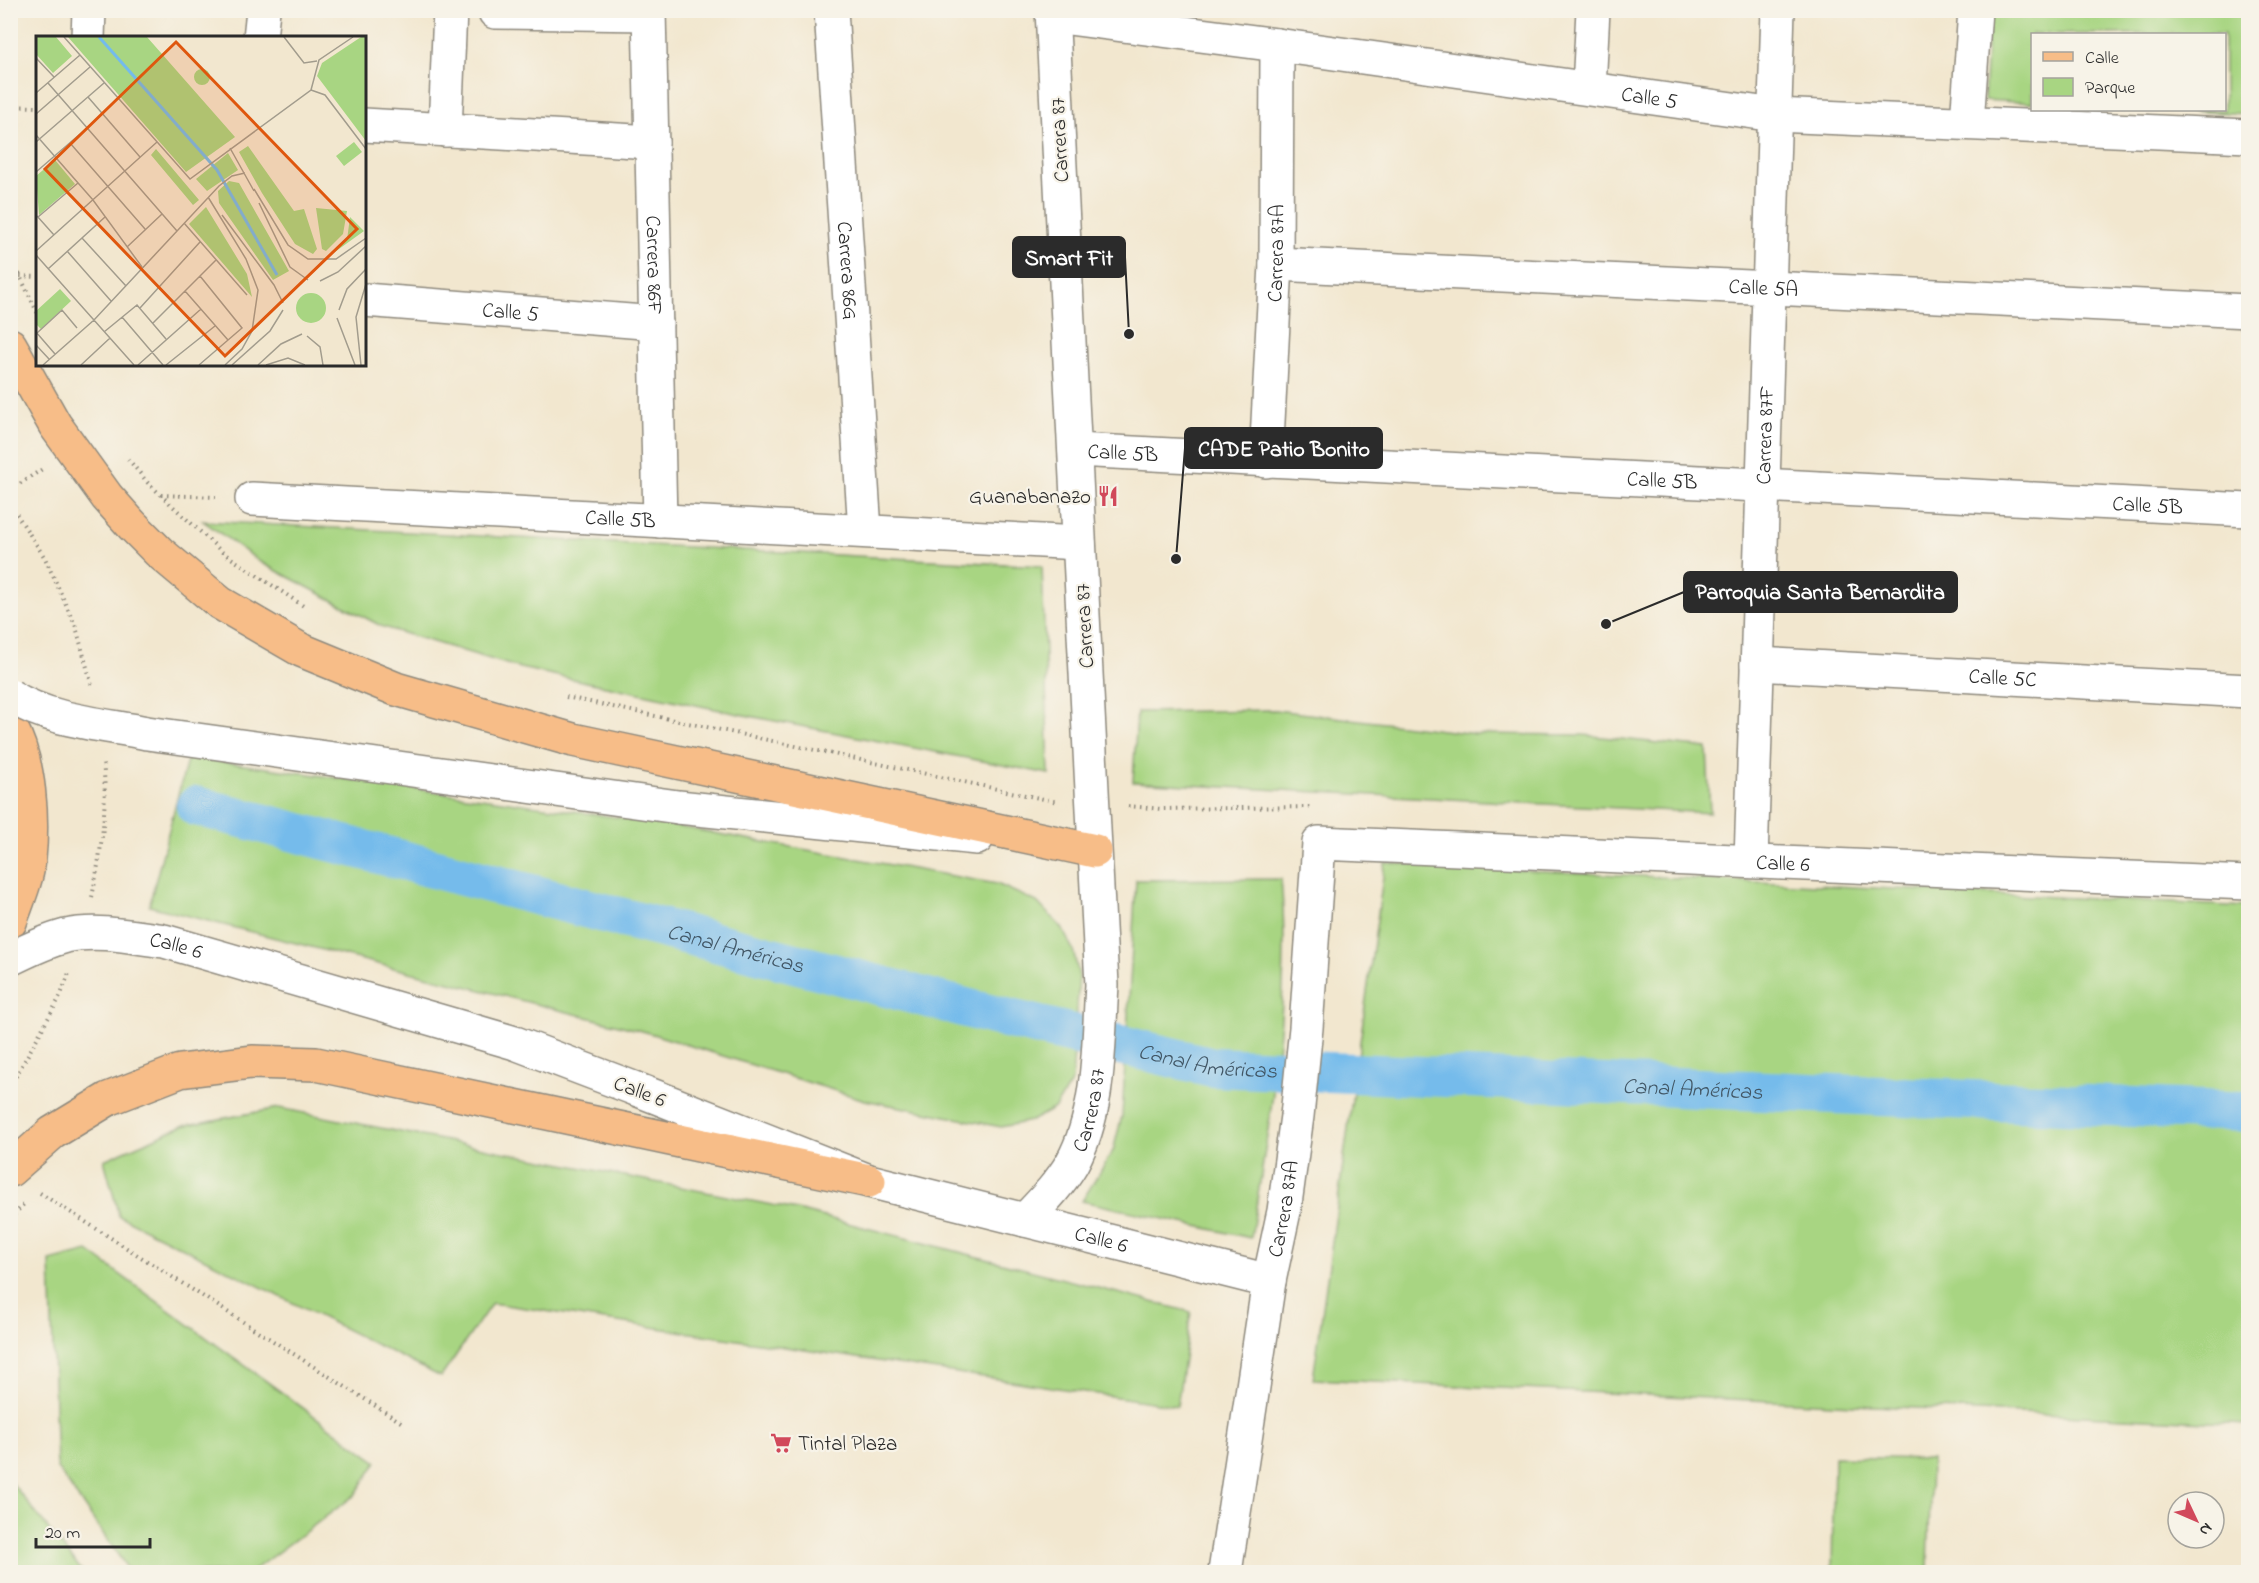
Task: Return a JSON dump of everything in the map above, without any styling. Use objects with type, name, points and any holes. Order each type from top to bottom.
[{"type":"main road","points":[[10,345],[55,425],[108,497],[132,525],[159,552],[220,603],[302,650],[396,689],[573,740],[1095,851]]},
{"type":"main road","points":[[10,726],[16,735],[31,797],[29,860],[10,922]]},
{"type":"main road","points":[[10,1170],[52,1133],[108,1099],[180,1071],[252,1062],[316,1064],[869,1181]]},
{"type":"street","points":[[88,36],[89,10]]},
{"type":"street","points":[[260,36],[263,10]]},
{"type":"street","points":[[445,130],[450,10]]},
{"type":"street","name":"Carrera 86G","points":[[831,10],[865,531]]},
{"type":"street","points":[[1589,88],[1593,10]]},
{"type":"street","name":"Carrera 87F","points":[[1751,861],[1778,10]]},
{"type":"street","points":[[1967,123],[1975,10]]},
{"type":"street","points":[[495,12],[649,12]]},
{"type":"street","name":"Carrera 86F","points":[[649,12],[660,521]]},
{"type":"street","name":"Calle 5","points":[[1053,13],[1774,115],[2248,136]]},
{"type":"street","name":"Carrera 87","points":[[1024,1220],[1051,1193],[1072,1162],[1086,1127],[1095,1090],[1102,985],[1053,13]]},
{"type":"street","name":"Carrera 87A","points":[[1266,461],[1276,264],[1277,45]]},
{"type":"street","points":[[366,125],[652,142]]},
{"type":"street","name":"Calle 5A","points":[[1276,264],[2248,311]]},
{"type":"street","name":"Calle 5","points":[[366,300],[656,323]]},
{"type":"street","name":"Calle 5B","points":[[1075,450],[2248,510]]},
{"type":"street","name":"Calle 5B","points":[[252,499],[1079,543]]},
{"type":"street","name":"Calle 5C","points":[[1757,664],[2248,691]]},
{"type":"street","points":[[10,696],[22,703],[59,716],[147,733],[678,807],[1095,851]]},
{"type":"street","name":"Carrera 87A","points":[[1225,1572],[1269,1281],[1284,1211],[1297,1116],[1306,1028],[1319,843]]},
{"type":"street","name":"Calle 6","points":[[1319,843],[2248,883]]},
{"type":"street","name":"Calle 6","points":[[10,959],[35,946],[68,936],[114,934],[164,941],[515,1042],[869,1181],[1269,1281]]},
{"type":"path","points":[[10,105],[36,107]]},
{"type":"path","points":[[10,251],[36,310]]},
{"type":"path","points":[[20,276],[36,277]]},
{"type":"path","points":[[125,456],[161,495],[222,552],[314,613]]},
{"type":"path","points":[[161,495],[252,499]]},
{"type":"path","points":[[10,504],[45,558],[76,627],[93,689]]},
{"type":"path","points":[[563,697],[1055,802],[1162,808],[1314,807]]},
{"type":"path","points":[[91,904],[101,851],[104,775],[102,753]]},
{"type":"path","points":[[10,1087],[60,997],[71,966]]},
{"type":"path","points":[[36,1191],[404,1424]]},
{"type":"green space","points":[[1989,11],[2248,11],[2248,114],[2186,111],[2226,111],[2226,33],[2031,33],[2031,103],[1984,100]]},
{"type":"green space","points":[[203,521],[1042,566],[1049,774],[739,714],[520,668],[383,627],[262,563]]},
{"type":"green space","points":[[1275,710],[1476,734],[1583,735],[1707,748],[1710,813],[1133,782],[1137,712]]},
{"type":"green space","points":[[188,757],[658,823],[997,884],[1037,902],[1062,928],[1073,950],[1079,976],[1072,1081],[1055,1108],[1031,1121],[1001,1127],[865,1100],[646,1032],[149,906]]},
{"type":"green space","points":[[1385,863],[2248,907],[2248,1424],[1313,1379]]},
{"type":"green space","points":[[1281,879],[1284,969],[1281,1014],[1272,1104],[1251,1238],[1082,1201],[1113,1151],[1122,1116],[1136,880]]},
{"type":"green space","points":[[279,1108],[797,1210],[1191,1312],[1177,1406],[492,1303],[441,1377],[119,1216],[104,1160],[182,1126]]},
{"type":"green space","points":[[88,1251],[377,1462],[355,1495],[251,1572],[130,1572],[57,1468],[50,1261]]},
{"type":"green space","points":[[1834,1457],[1931,1459],[1928,1572],[1832,1572]]},
{"type":"green space","points":[[11,1482],[83,1572],[11,1572]]},
{"type":"waterway","name":"Canal Américas","points":[[196,806],[989,1014],[1213,1067],[2248,1112]]},
{"type":"place","name":"Smart Fit","points":[[1129,334]]},
{"type":"place","name":"Guanabanazo","points":[[1108,496]]},
{"type":"place","name":"CADE Patio Bonito","points":[[1176,559]]},
{"type":"place","name":"Parroquia Santa Bernardita","points":[[1606,624]]},
{"type":"place","name":"Tintal Plaza","points":[[781,1443]]}]
